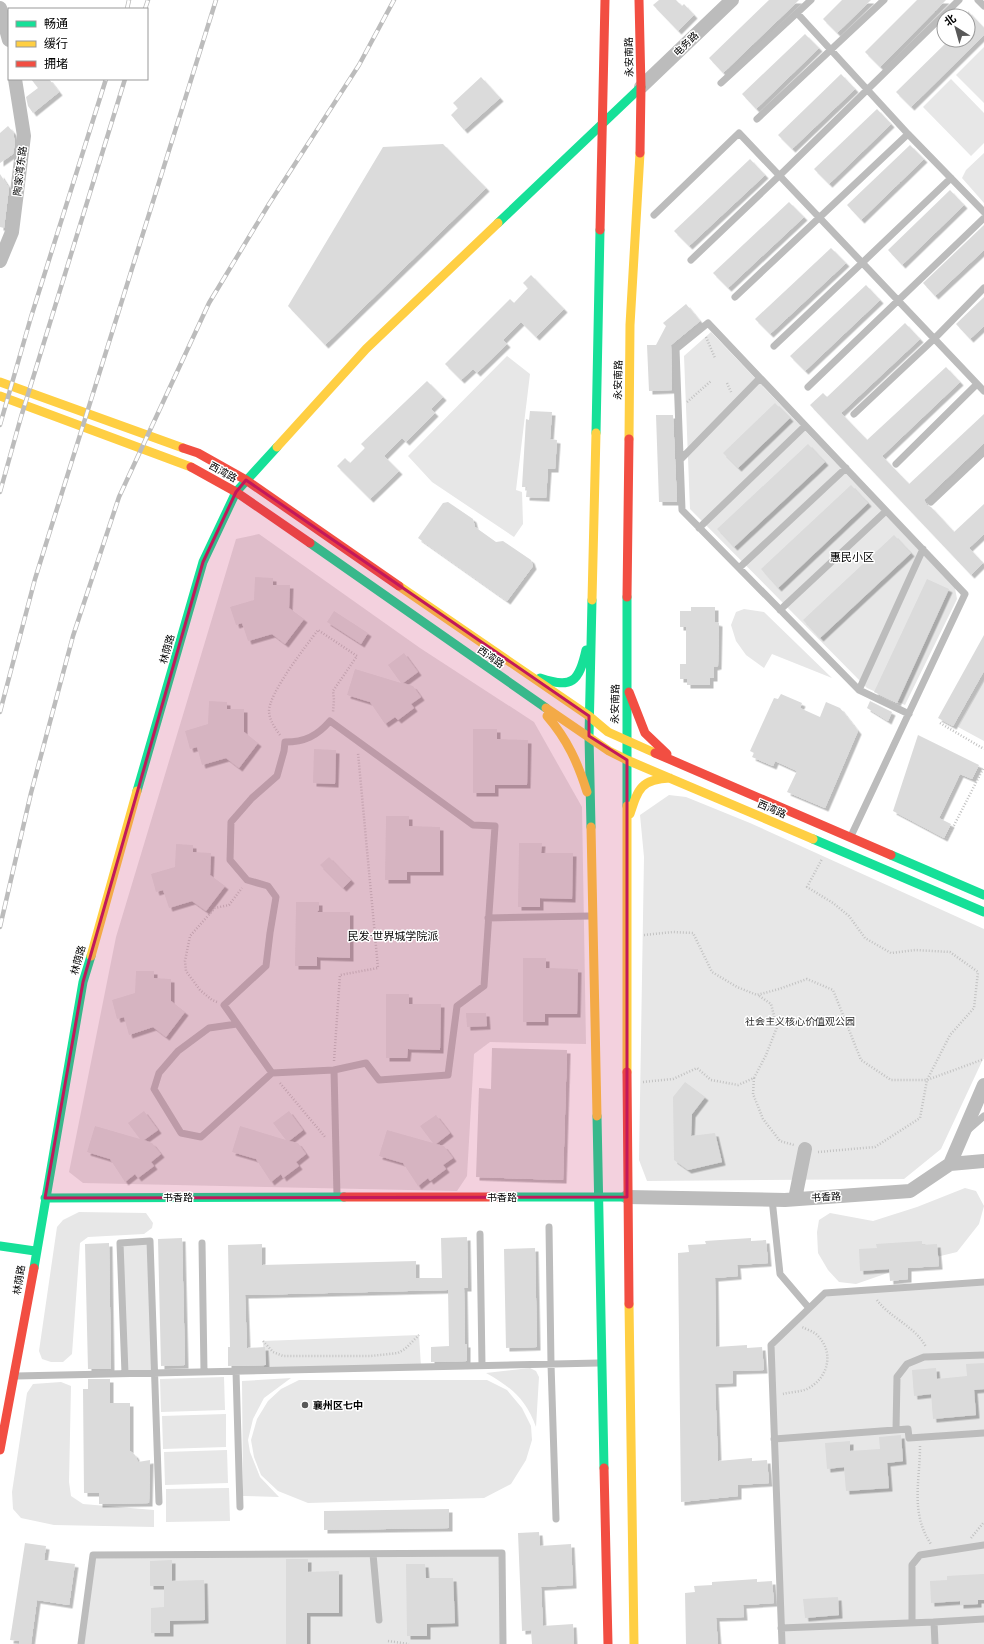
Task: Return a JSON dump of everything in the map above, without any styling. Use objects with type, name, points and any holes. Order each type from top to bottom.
[{"type":"main road","points":[[605,0],[603,123],[604,246],[590,629],[589,736],[608,1644]]},
{"type":"main road","name":"永安南路","points":[[634,1644],[627,1197],[626,683],[632,244],[640,179],[641,87],[639,0]]},
{"type":"main road","name":"林荫路","points":[[0,1450],[83,982],[203,562],[236,492],[366,349],[641,87]]},
{"type":"main road","name":"西湾路","points":[[0,382],[198,453],[246,480],[589,716],[608,732],[984,895]]},
{"type":"main road","name":"西湾路","points":[[0,396],[185,464],[236,492],[609,751],[984,912]]},
{"type":"main road","points":[[521,670],[562,685],[575,680],[583,669],[590,629]]},
{"type":"main road","points":[[626,683],[645,733],[677,763]]},
{"type":"main road","points":[[530,697],[561,731],[572,750],[590,802]]},
{"type":"main road","points":[[627,825],[638,790],[645,783],[658,778],[670,778]]},
{"type":"main road","name":"书香路","points":[[45,1198],[337,1196],[627,1197]]},
{"type":"main road","points":[[0,1246],[35,1251]]},
{"type":"street","name":"电务路","points":[[641,87],[732,0]]},
{"type":"street","points":[[1,16],[8,37]]},
{"type":"street","name":"陶家湾东路","points":[[0,261],[12,232],[24,136],[15,80]]},
{"type":"street","points":[[950,1164],[984,1085]]},
{"type":"street","points":[[795,1199],[805,1149]]},
{"type":"street","name":"书香路","points":[[627,1197],[795,1199],[910,1191],[950,1164],[984,1161]]},
{"type":"lane","points":[[721,83],[811,0]]},
{"type":"lane","points":[[757,119],[884,0]]},
{"type":"lane","points":[[691,260],[959,0]]},
{"type":"lane","points":[[978,0],[984,6]]},
{"type":"lane","points":[[797,12],[908,134],[984,212]]},
{"type":"lane","points":[[654,215],[739,133],[984,392]]},
{"type":"lane","points":[[735,297],[908,134]]},
{"type":"lane","points":[[774,346],[951,178]]},
{"type":"lane","points":[[808,387],[984,218]]},
{"type":"lane","points":[[854,414],[934,339],[984,288]]},
{"type":"lane","points":[[850,838],[909,714],[965,594],[708,323],[676,349],[682,510],[859,690],[909,714]]},
{"type":"lane","points":[[680,460],[760,378]]},
{"type":"lane","points":[[896,464],[977,384]]},
{"type":"lane","points":[[699,528],[806,426]]},
{"type":"lane","points":[[931,502],[984,452]]},
{"type":"lane","points":[[739,568],[846,468]]},
{"type":"lane","points":[[780,610],[886,511]]},
{"type":"lane","points":[[859,690],[923,549]]},
{"type":"lane","points":[[238,1024],[209,1028],[178,1051],[159,1072],[154,1089],[181,1133],[201,1137],[272,1073],[334,1070],[366,1063],[379,1080],[448,1075],[457,1006],[484,986],[495,826],[473,825],[330,721],[321,731],[308,738],[296,742],[285,742],[277,776],[252,798],[231,822],[230,860],[247,880],[268,886],[276,897],[266,966],[224,1005],[238,1024],[272,1073]]},
{"type":"lane","points":[[488,918],[592,916]]},
{"type":"lane","points":[[334,1070],[337,1196]]},
{"type":"lane","points":[[963,1134],[984,1116]]},
{"type":"lane","points":[[772,1199],[780,1274],[809,1308]]},
{"type":"lane","points":[[549,1227],[551,1364],[556,1519]]},
{"type":"lane","points":[[480,1234],[482,1365]]},
{"type":"lane","points":[[126,1373],[120,1243],[150,1241],[159,1502]]},
{"type":"lane","points":[[202,1243],[204,1372]]},
{"type":"lane","points":[[782,1644],[770,1345],[824,1293],[984,1282]]},
{"type":"lane","points":[[896,1430],[897,1377],[907,1364],[929,1357],[984,1355]]},
{"type":"lane","points":[[14,1376],[602,1362]]},
{"type":"lane","points":[[236,1371],[240,1507]]},
{"type":"lane","points":[[774,1438],[908,1429],[909,1438],[984,1433]]},
{"type":"lane","points":[[912,1623],[912,1565],[920,1555],[984,1545]]},
{"type":"lane","points":[[81,1644],[93,1555],[502,1553],[503,1644]]},
{"type":"lane","points":[[373,1554],[378,1620]]},
{"type":"lane","points":[[781,1628],[984,1619]]},
{"type":"lane","points":[[934,1622],[935,1644]]},
{"type":"path","points":[[702,328],[715,358]]},
{"type":"path","points":[[678,410],[711,382]]},
{"type":"path","points":[[285,742],[273,725],[269,712],[275,693],[318,630],[357,656],[333,691],[334,710],[330,721]]},
{"type":"path","points":[[940,723],[984,749]]},
{"type":"path","points":[[334,1070],[340,975],[378,968],[357,741]]},
{"type":"path","points":[[948,839],[984,767]]},
{"type":"path","points":[[626,936],[673,932],[692,933],[712,972],[737,987],[757,995],[771,1004],[777,1027],[766,1055],[754,1078],[753,1094],[764,1119],[780,1141],[818,1153],[875,1147],[920,1118],[927,1080],[950,1036],[974,1008],[978,972],[950,952],[915,950],[891,953],[865,938],[849,916],[833,903],[807,887],[829,845]]},
{"type":"path","points":[[224,1005],[212,1000],[200,990],[186,971],[185,961],[190,936],[215,908],[229,905],[247,880]]},
{"type":"path","points":[[757,995],[806,979],[833,990],[861,1060],[891,1080],[927,1080],[984,1059]]},
{"type":"path","points":[[627,1084],[673,1079],[697,1068],[711,1080],[738,1085],[754,1078]]},
{"type":"path","points":[[272,1073],[336,1150]]},
{"type":"path","points":[[874,1290],[875,1297],[882,1308],[917,1334],[925,1345],[929,1357]]},
{"type":"path","points":[[772,1396],[807,1389],[820,1378],[828,1365],[828,1354],[824,1344],[816,1334],[793,1323]]},
{"type":"path","points":[[263,1341],[273,1352],[283,1356],[371,1356],[398,1353],[405,1349],[419,1334]]},
{"type":"path","points":[[920,1437],[920,1467],[917,1504],[924,1534],[937,1553]]},
{"type":"path","points":[[968,1548],[971,1535],[984,1522]]},
{"type":"path","points":[[388,1641],[409,1644]]},
{"type":"highlighted area","points":[[246,480],[589,716],[589,736],[627,760],[627,1197],[45,1198],[83,982],[203,562],[236,492]]},
{"type":"green space","points":[[984,47],[984,103],[956,75]]},
{"type":"green space","points":[[951,79],[984,113],[984,143],[971,156],[923,107]]},
{"type":"green space","points":[[984,153],[984,203],[962,178],[966,170]]},
{"type":"green space","points":[[711,332],[955,588],[957,599],[905,705],[867,688],[690,509],[684,356]]},
{"type":"green space","points":[[507,356],[530,374],[516,490],[522,492],[523,524],[514,537],[432,482],[408,456]]},
{"type":"green space","points":[[259,534],[420,648],[534,722],[582,807],[586,1044],[490,1042],[474,1054],[467,1176],[457,1191],[83,1183],[69,1172],[116,937],[236,539]]},
{"type":"green space","points":[[744,609],[764,612],[832,678],[772,654],[764,668],[746,655],[736,641],[731,625],[736,612]]},
{"type":"green space","points":[[984,680],[984,741],[958,727]]},
{"type":"green space","name":"社会主义核心价值观公园","points":[[669,795],[686,797],[750,823],[984,929],[984,1057],[941,1149],[904,1179],[647,1181],[639,1160],[644,857],[640,815]]},
{"type":"green space","points":[[965,1188],[976,1191],[984,1206],[979,1224],[957,1252],[928,1259],[856,1284],[839,1282],[828,1270],[818,1253],[817,1232],[819,1220],[830,1213],[873,1221],[917,1207]]},
{"type":"green space","points":[[79,1212],[146,1213],[153,1223],[152,1228],[144,1234],[88,1237],[80,1243],[72,1354],[63,1362],[51,1362],[42,1359],[39,1351],[57,1227],[63,1220]]},
{"type":"green space","points":[[150,1241],[154,1372],[125,1373],[120,1243]]},
{"type":"green space","points":[[984,1282],[984,1644],[782,1644],[771,1345],[825,1293]]},
{"type":"green space","points":[[419,1335],[421,1367],[264,1371],[263,1341]]},
{"type":"green space","points":[[530,1368],[536,1371],[539,1377],[536,1427],[532,1417],[517,1395],[503,1383],[486,1373]]},
{"type":"green space","points":[[224,1377],[225,1410],[161,1412],[160,1379]]},
{"type":"green space","points":[[291,1378],[264,1398],[253,1419],[248,1440],[250,1452],[260,1477],[279,1497],[243,1496],[242,1381]]},
{"type":"green space","points":[[299,1380],[487,1380],[507,1390],[522,1408],[531,1426],[532,1440],[526,1460],[511,1484],[484,1498],[308,1503],[278,1491],[261,1475],[254,1457],[251,1440],[257,1419],[268,1401],[281,1389]]},
{"type":"green space","points":[[61,1382],[71,1386],[69,1482],[71,1496],[83,1504],[154,1510],[154,1527],[54,1525],[21,1518],[13,1509],[12,1492],[27,1393],[33,1384]]},
{"type":"green space","points":[[226,1414],[226,1447],[163,1449],[162,1416]]},
{"type":"green space","points":[[227,1450],[228,1483],[165,1485],[164,1452]]},
{"type":"green space","points":[[229,1488],[230,1521],[166,1522],[166,1489]]},
{"type":"green space","points":[[502,1553],[503,1644],[81,1644],[93,1555]]},
{"type":"building","points":[[659,0],[676,0],[682,6],[684,4],[694,15],[678,31],[653,5]]},
{"type":"building","points":[[769,0],[799,0],[723,73],[709,58]]},
{"type":"building","points":[[842,0],[871,0],[837,33],[823,19]]},
{"type":"building","points":[[917,0],[946,0],[938,8],[936,8],[936,10],[880,67],[865,52]]},
{"type":"building","points":[[976,20],[984,28],[984,35],[976,43]]},
{"type":"building","points":[[805,34],[819,48],[756,109],[742,94]]},
{"type":"building","points":[[941,48],[971,48],[911,107],[896,92]]},
{"type":"building","points":[[841,74],[855,89],[792,149],[778,135]]},
{"type":"building","points":[[481,77],[500,98],[464,130],[451,115],[458,108],[453,103]]},
{"type":"building","points":[[32,80],[50,80],[59,92],[33,113],[28,106],[26,97],[38,88]]},
{"type":"building","points":[[877,109],[891,124],[829,184],[814,169]]},
{"type":"building","points":[[8,126],[13,132],[15,143],[13,154],[0,163],[0,133]]},
{"type":"building","points":[[443,144],[486,188],[325,345],[288,306],[383,147]]},
{"type":"building","points":[[910,145],[924,159],[861,220],[847,205]]},
{"type":"building","points":[[750,159],[765,175],[689,246],[674,231]]},
{"type":"building","points":[[0,174],[9,188],[4,228],[0,227]]},
{"type":"building","points":[[950,190],[964,205],[902,265],[888,250]]},
{"type":"building","points":[[789,202],[804,217],[728,288],[713,273]]},
{"type":"building","points":[[984,225],[984,250],[935,296],[923,283]]},
{"type":"building","points":[[831,248],[846,263],[770,334],[755,319]]},
{"type":"building","points":[[531,275],[564,309],[536,337],[521,322],[503,340],[507,344],[477,373],[473,369],[461,380],[445,364],[510,299],[514,303],[528,288],[523,283]]},
{"type":"building","points":[[866,285],[880,300],[805,371],[790,356]]},
{"type":"building","points":[[984,297],[984,326],[970,339],[956,324]]},
{"type":"building","points":[[686,304],[700,321],[671,345],[672,390],[649,391],[647,345],[656,345],[666,326],[663,323]]},
{"type":"building","points":[[905,323],[920,339],[841,413],[867,440],[946,367],[960,382],[882,456],[909,484],[984,414],[984,443],[924,500],[927,505],[931,507],[954,532],[984,504],[984,534],[969,548],[983,563],[971,575],[810,405],[823,393],[827,397]]},
{"type":"building","points":[[427,381],[443,397],[431,409],[435,413],[406,442],[402,438],[384,456],[399,471],[370,499],[337,466],[345,458],[350,463],[365,448],[361,444]]},
{"type":"building","points":[[775,403],[790,418],[738,468],[723,453]]},
{"type":"building","points":[[530,411],[552,412],[550,439],[557,440],[555,469],[548,469],[546,498],[526,497],[527,487],[522,487],[526,419],[529,420]]},
{"type":"building","points":[[656,415],[673,415],[677,502],[659,502]]},
{"type":"building","points":[[808,444],[825,462],[734,547],[717,529]]},
{"type":"building","points":[[851,485],[868,503],[778,588],[761,569]]},
{"type":"building","points":[[448,502],[473,519],[475,527],[496,542],[503,541],[531,560],[533,566],[507,601],[418,538],[443,503]]},
{"type":"building","points":[[894,535],[911,553],[820,638],[803,620]]},
{"type":"building","points":[[255,577],[273,578],[273,585],[290,585],[289,608],[304,619],[285,644],[272,634],[248,641],[242,623],[236,625],[230,607],[254,600]]},
{"type":"building","points":[[927,579],[949,589],[897,703],[874,692]]},
{"type":"building","points":[[691,607],[715,607],[715,622],[719,623],[718,666],[714,667],[714,678],[710,678],[710,685],[687,685],[687,679],[680,679],[680,664],[686,664],[686,627],[680,627],[680,611],[691,611]]},
{"type":"building","points":[[334,611],[368,633],[361,644],[327,622]]},
{"type":"building","points":[[984,635],[984,671],[953,726],[938,718]]},
{"type":"building","points":[[404,653],[418,672],[403,683],[413,686],[421,697],[411,704],[414,708],[398,720],[395,717],[385,724],[370,702],[347,695],[355,669],[401,683],[388,665]]},
{"type":"building","points":[[781,694],[802,703],[800,708],[820,717],[826,702],[840,708],[858,731],[825,808],[787,792],[797,771],[775,761],[773,766],[752,757],[754,753],[750,751],[774,698],[778,699]]},
{"type":"building","points":[[209,701],[227,702],[227,709],[244,709],[244,732],[258,743],[239,768],[226,758],[202,765],[197,747],[190,749],[185,731],[208,724]]},
{"type":"building","points":[[870,701],[892,712],[888,721],[867,708]]},
{"type":"building","points":[[473,729],[497,729],[497,739],[528,740],[527,785],[495,785],[495,793],[473,793]]},
{"type":"building","points":[[918,735],[979,765],[972,779],[960,774],[939,818],[951,824],[944,838],[893,811]]},
{"type":"building","points":[[314,749],[336,750],[335,784],[313,783]]},
{"type":"building","points":[[386,816],[409,816],[409,826],[440,827],[440,872],[407,872],[407,880],[385,880]]},
{"type":"building","points":[[519,843],[542,843],[541,853],[573,853],[572,899],[540,898],[540,907],[518,907]]},
{"type":"building","points":[[176,844],[193,845],[193,852],[211,853],[210,875],[225,886],[206,911],[192,901],[169,908],[163,890],[156,892],[151,874],[175,867]]},
{"type":"building","points":[[329,857],[351,880],[343,888],[320,865]]},
{"type":"building","points":[[296,902],[319,902],[319,910],[317,912],[350,912],[350,958],[317,957],[317,966],[295,966]]},
{"type":"building","points":[[523,958],[546,958],[546,968],[578,969],[577,1014],[545,1014],[545,1022],[523,1022]]},
{"type":"building","points":[[136,971],[154,971],[154,978],[171,979],[171,1001],[185,1012],[166,1037],[153,1027],[129,1035],[124,1017],[117,1019],[112,1000],[135,993]]},
{"type":"building","points":[[386,994],[409,994],[409,1004],[441,1004],[440,1050],[408,1049],[407,1058],[386,1058]]},
{"type":"building","points":[[466,1013],[486,1013],[487,1026],[467,1027]]},
{"type":"building","points":[[492,1048],[567,1050],[563,1180],[476,1177],[479,1088],[491,1089]]},
{"type":"building","points":[[685,1082],[705,1097],[692,1114],[691,1136],[715,1133],[722,1162],[688,1170],[674,1160],[673,1097]]},
{"type":"building","points":[[144,1111],[158,1130],[144,1140],[152,1143],[161,1154],[151,1162],[154,1166],[138,1178],[135,1174],[125,1182],[110,1159],[87,1152],[95,1126],[140,1139],[128,1123]]},
{"type":"building","points":[[289,1111],[303,1130],[289,1141],[298,1143],[306,1154],[296,1162],[299,1166],[283,1178],[281,1174],[271,1182],[256,1159],[232,1152],[240,1126],[286,1140],[273,1123]]},
{"type":"building","points":[[436,1115],[450,1133],[436,1144],[444,1146],[453,1158],[443,1165],[446,1169],[430,1181],[428,1178],[418,1186],[403,1163],[379,1156],[387,1130],[433,1143],[420,1126]]},
{"type":"building","points":[[467,1237],[468,1288],[464,1288],[465,1344],[467,1344],[467,1361],[431,1362],[431,1347],[449,1346],[448,1290],[245,1295],[247,1348],[265,1347],[266,1365],[228,1366],[228,1347],[230,1347],[228,1245],[262,1244],[262,1265],[416,1261],[416,1278],[442,1278],[441,1238]]},
{"type":"building","points":[[182,1238],[185,1365],[161,1366],[158,1239]]},
{"type":"building","points":[[751,1238],[751,1241],[766,1240],[768,1263],[737,1265],[738,1276],[715,1278],[716,1347],[747,1345],[747,1348],[762,1347],[764,1370],[733,1371],[733,1383],[715,1384],[718,1461],[752,1458],[752,1461],[767,1460],[769,1483],[738,1485],[738,1496],[681,1502],[678,1253],[689,1252],[688,1245],[706,1244],[705,1241]]},
{"type":"building","points":[[922,1241],[922,1245],[937,1244],[939,1266],[908,1268],[908,1279],[890,1281],[889,1269],[860,1271],[859,1249],[877,1248],[876,1244]]},
{"type":"building","points":[[109,1243],[111,1369],[88,1369],[85,1244]]},
{"type":"building","points":[[535,1248],[537,1347],[506,1348],[504,1249]]},
{"type":"building","points":[[984,1363],[984,1389],[974,1390],[976,1415],[933,1419],[931,1394],[914,1396],[912,1370],[936,1368],[937,1379],[967,1376],[966,1364]]},
{"type":"building","points":[[88,1379],[110,1379],[110,1403],[130,1403],[130,1451],[135,1455],[138,1462],[150,1460],[149,1503],[99,1504],[99,1493],[84,1493],[83,1389],[88,1389]]},
{"type":"building","points":[[901,1435],[903,1461],[887,1463],[889,1488],[846,1491],[844,1467],[827,1469],[825,1443],[850,1441],[850,1451],[880,1449],[879,1437]]},
{"type":"building","points":[[449,1509],[449,1528],[324,1530],[324,1511]]},
{"type":"building","points":[[539,1532],[540,1546],[571,1544],[573,1585],[541,1587],[543,1626],[573,1624],[574,1644],[532,1644],[531,1630],[522,1631],[518,1533]]},
{"type":"building","points":[[25,1543],[46,1546],[44,1560],[75,1564],[69,1605],[37,1600],[31,1644],[19,1644],[19,1641],[10,1640]]},
{"type":"building","points":[[286,1559],[308,1559],[308,1572],[339,1571],[339,1613],[307,1613],[307,1644],[286,1644]]},
{"type":"building","points":[[172,1560],[172,1581],[204,1580],[205,1620],[170,1621],[170,1633],[151,1633],[151,1608],[164,1607],[164,1586],[150,1586],[150,1561]]},
{"type":"building","points":[[406,1564],[425,1564],[426,1578],[453,1578],[455,1623],[427,1624],[427,1636],[407,1636]]},
{"type":"building","points":[[984,1574],[984,1600],[978,1600],[978,1604],[960,1605],[960,1601],[931,1603],[930,1581],[947,1580],[947,1576]]},
{"type":"building","points":[[757,1579],[757,1582],[772,1581],[774,1603],[743,1605],[744,1617],[716,1618],[718,1644],[686,1644],[685,1593],[695,1592],[694,1586],[712,1585],[712,1582]]},
{"type":"building","points":[[838,1597],[839,1615],[805,1618],[803,1599]]},
{"type":"railway","points":[[127,8],[129,0]]},
{"type":"railway","points":[[145,8],[148,0]]},
{"type":"railway","points":[[0,712],[35,579],[216,0]]},
{"type":"railway","points":[[0,927],[31,793],[73,636],[119,497],[209,303],[269,204],[359,65],[394,0]]},
{"type":"railway","points":[[0,425],[31,317],[106,80]]},
{"type":"railway","points":[[0,492],[21,417],[125,80]]},
{"type":"traffic: fast","points":[[498,223],[641,87]]},
{"type":"traffic: fast","points":[[596,433],[600,230]]},
{"type":"traffic: fast","points":[[137,791],[203,562],[236,492],[277,447]]},
{"type":"traffic: fast","points":[[310,543],[546,708]]},
{"type":"traffic: fast","points":[[627,597],[627,806]]},
{"type":"traffic: fast","points":[[591,827],[589,736],[592,600]]},
{"type":"traffic: fast","points":[[540,678],[560,683],[572,680],[577,676],[586,650]]},
{"type":"traffic: fast","points":[[813,839],[984,912]]},
{"type":"traffic: fast","points":[[891,855],[984,895]]},
{"type":"traffic: fast","points":[[34,1268],[83,982],[91,956]]},
{"type":"traffic: fast","points":[[597,1116],[604,1468]]},
{"type":"traffic: fast","points":[[45,1198],[344,1197]]},
{"type":"traffic: fast","points":[[500,1197],[627,1197]]},
{"type":"traffic: fast","points":[[0,1246],[35,1251]]},
{"type":"traffic: slow","points":[[629,439],[630,325],[640,153]]},
{"type":"traffic: slow","points":[[277,447],[366,349],[498,223]]},
{"type":"traffic: slow","points":[[0,382],[183,448]]},
{"type":"traffic: slow","points":[[0,396],[191,467]]},
{"type":"traffic: slow","points":[[592,600],[596,433]]},
{"type":"traffic: slow","points":[[399,586],[589,716],[608,732],[655,753]]},
{"type":"traffic: slow","points":[[546,708],[609,751],[627,760],[813,839]]},
{"type":"traffic: slow","points":[[547,716],[571,752],[580,771],[587,792]]},
{"type":"traffic: slow","points":[[630,814],[642,787],[653,781],[670,778]]},
{"type":"traffic: slow","points":[[91,956],[137,791]]},
{"type":"traffic: slow","points":[[627,806],[627,1072]]},
{"type":"traffic: slow","points":[[591,827],[597,1116]]},
{"type":"traffic: slow","points":[[629,1304],[634,1644]]},
{"type":"traffic: jam","points":[[600,230],[605,0]]},
{"type":"traffic: jam","points":[[639,0],[641,87],[640,153]]},
{"type":"traffic: jam","points":[[627,597],[629,439]]},
{"type":"traffic: jam","points":[[183,448],[198,453],[246,480],[399,586]]},
{"type":"traffic: jam","points":[[191,467],[236,492],[310,543]]},
{"type":"traffic: jam","points":[[629,692],[645,733],[667,754]]},
{"type":"traffic: jam","points":[[655,753],[891,855]]},
{"type":"traffic: jam","points":[[627,1072],[629,1304]]},
{"type":"traffic: jam","points":[[344,1197],[500,1197]]},
{"type":"traffic: jam","points":[[0,1450],[34,1268]]},
{"type":"traffic: jam","points":[[604,1468],[608,1644]]},
{"type":"place","name":"襄州区七中","points":[[305,1405]]},
{"type":"district","name":"惠民小区","points":[[852,557]]},
{"type":"district","name":"民发·世界城学院派","points":[[393,936]]}]
